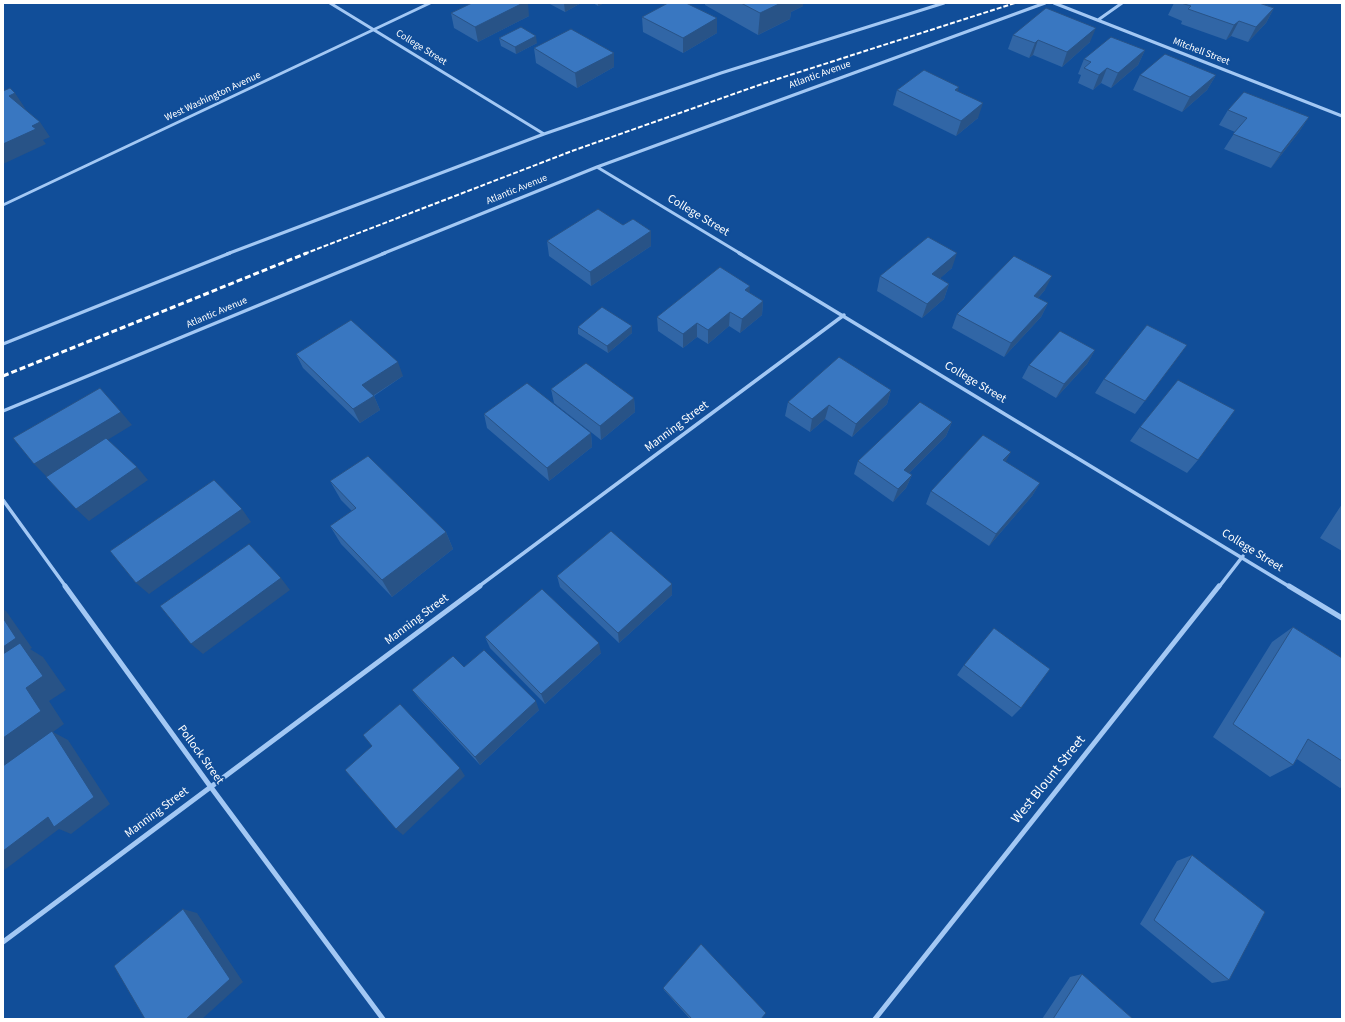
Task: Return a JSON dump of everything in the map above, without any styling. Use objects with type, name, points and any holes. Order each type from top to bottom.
[{"type":"street","name":"College Street","points":[[330,3],[544,134]]},
{"type":"street","name":"West Washington Avenue","points":[[3,205],[430,3]]},
{"type":"street","points":[[3,344],[238,250],[544,134],[721,73],[944,3]]},
{"type":"street","name":"Atlantic Avenue","points":[[3,411],[270,300],[597,167],[883,61],[1045,3]]},
{"type":"street","name":"Mitchell Street","points":[[1054,3],[1342,116]]},
{"type":"street","points":[[1098,20],[1122,3]]},
{"type":"street","name":"College Street","points":[[597,167],[1243,556],[1342,618]]},
{"type":"street","name":"Manning Street","points":[[3,942],[210,786],[844,315]]},
{"type":"street","name":"Pollock Street","points":[[3,500],[210,786],[383,1019]]},
{"type":"street","name":"West Blount Street","points":[[875,1019],[1243,556]]},
{"type":"building","points":[[472,3],[523,3],[475,27],[451,13]]},
{"type":"building","points":[[668,3],[686,3],[717,18],[683,38],[642,17]]},
{"type":"building","points":[[741,3],[781,3],[760,13]]},
{"type":"building","points":[[1181,3],[1259,3],[1274,8],[1256,27],[1239,21],[1234,25],[1188,9],[1191,6]]},
{"type":"building","points":[[1046,8],[1096,28],[1067,52],[1038,40],[1035,43],[1013,35]]},
{"type":"building","points":[[521,27],[536,36],[515,47],[499,38]]},
{"type":"building","points":[[571,29],[614,53],[575,73],[534,48]]},
{"type":"building","points":[[1111,37],[1145,50],[1118,73],[1107,68],[1099,75],[1084,68],[1091,62],[1084,59]]},
{"type":"building","points":[[1165,54],[1216,75],[1190,97],[1140,75]]},
{"type":"building","points":[[924,70],[959,87],[955,90],[983,103],[961,121],[897,90]]},
{"type":"building","points":[[10,88],[15,93],[9,96],[40,122],[32,126],[36,129],[3,144],[3,91]]},
{"type":"building","points":[[1244,92],[1309,117],[1281,153],[1233,134],[1247,118],[1228,110]]},
{"type":"building","points":[[598,209],[623,225],[633,219],[651,231],[590,272],[547,241]]},
{"type":"building","points":[[928,237],[957,253],[932,274],[949,284],[927,304],[880,276]]},
{"type":"building","points":[[1014,256],[1052,276],[1034,296],[1048,303],[1011,343],[957,314]]},
{"type":"building","points":[[720,267],[750,286],[745,290],[763,301],[742,319],[730,312],[708,330],[697,323],[683,334],[657,317]]},
{"type":"building","points":[[602,307],[632,326],[607,346],[578,327]]},
{"type":"building","points":[[351,320],[398,362],[362,385],[374,396],[353,409],[296,354]]},
{"type":"building","points":[[1147,325],[1187,345],[1145,401],[1104,379]]},
{"type":"building","points":[[1060,331],[1095,350],[1064,384],[1029,365]]},
{"type":"building","points":[[839,357],[891,390],[856,424],[829,405],[812,419],[788,402]]},
{"type":"building","points":[[586,363],[634,398],[600,426],[551,389]]},
{"type":"building","points":[[1178,380],[1235,410],[1198,460],[1140,427]]},
{"type":"building","points":[[527,383],[591,433],[547,468],[484,414]]},
{"type":"building","points":[[100,388],[121,412],[34,464],[13,438]]},
{"type":"building","points":[[920,402],[952,422],[904,470],[912,475],[898,489],[858,461]]},
{"type":"building","points":[[983,435],[1011,452],[1003,460],[1040,483],[996,534],[931,491]]},
{"type":"building","points":[[106,438],[137,467],[76,509],[46,477]]},
{"type":"building","points":[[368,456],[446,532],[382,580],[330,526],[356,508],[330,481]]},
{"type":"building","points":[[214,480],[242,509],[136,583],[110,551]]},
{"type":"building","points":[[611,531],[672,584],[618,633],[557,576]]},
{"type":"building","points":[[249,544],[281,578],[191,644],[160,606]]},
{"type":"building","points":[[542,589],[599,643],[541,694],[485,637]]},
{"type":"building","points":[[3,618],[16,638],[3,647]]},
{"type":"building","points":[[1293,627],[1342,658],[1342,761],[1308,739],[1293,765],[1233,724]]},
{"type":"building","points":[[994,628],[1050,669],[1021,708],[964,665]]},
{"type":"building","points":[[20,643],[43,676],[26,688],[41,711],[3,738],[3,654]]},
{"type":"building","points":[[484,650],[536,701],[475,757],[412,690],[453,656],[464,667]]},
{"type":"building","points":[[400,704],[460,768],[396,829],[345,770],[372,746],[363,735]]},
{"type":"building","points":[[52,731],[94,797],[54,827],[48,817],[3,851],[3,766]]},
{"type":"building","points":[[1192,855],[1265,912],[1229,980],[1154,920]]},
{"type":"building","points":[[183,909],[230,979],[186,1019],[145,1019],[114,966]]},
{"type":"building","points":[[701,944],[766,1013],[761,1019],[692,1019],[663,988]]},
{"type":"building","points":[[1082,974],[1133,1019],[1053,1019]]},
{"type":"railway","points":[[304,254],[572,151],[762,84],[1015,3]]},
{"type":"railway","points":[[3,376],[307,253]]}]
